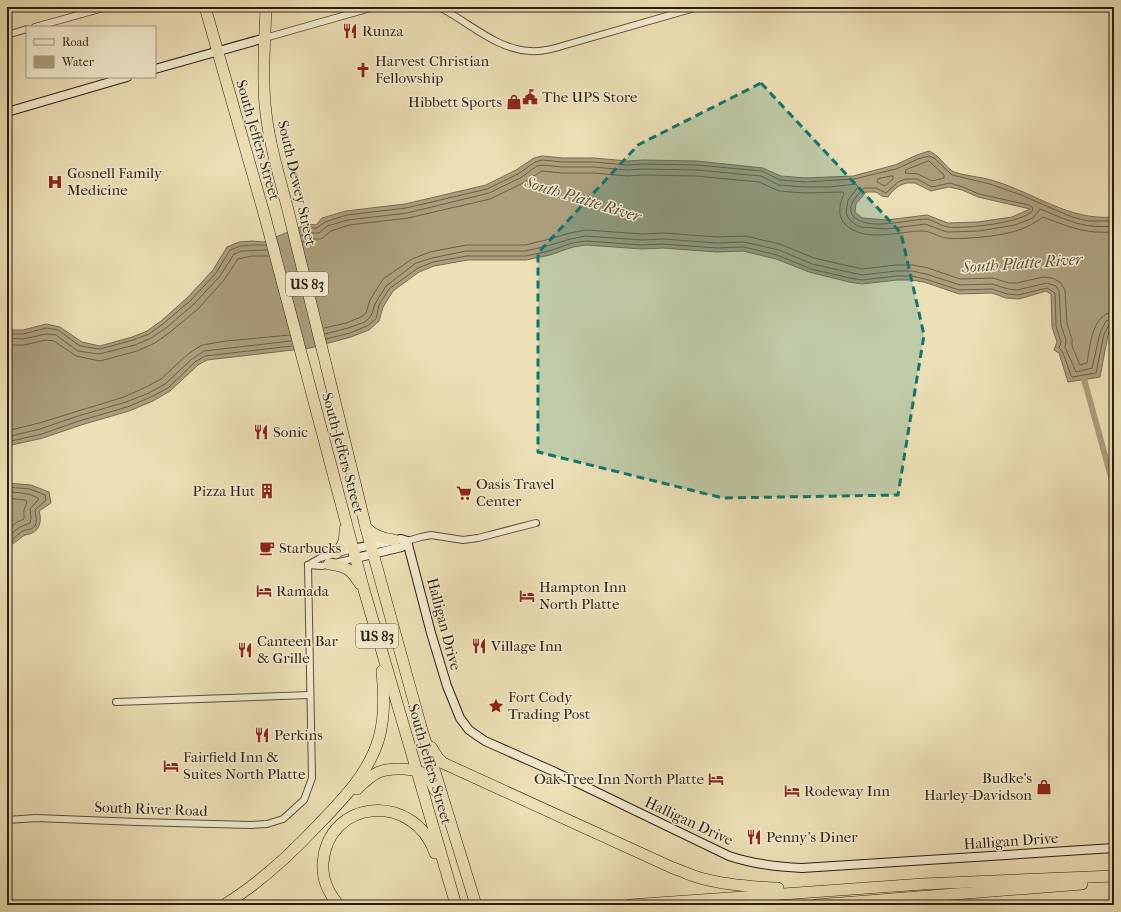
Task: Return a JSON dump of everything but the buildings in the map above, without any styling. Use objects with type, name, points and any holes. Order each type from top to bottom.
[{"type":"highway","name":"South Jeffers Street","points":[[204,7],[265,217],[364,590],[455,903]]},
{"type":"highway","name":"South Dewey Street","points":[[266,7],[263,77],[267,122],[274,157],[326,362]]},
{"type":"highway","name":"South Jeffers Street","points":[[326,362],[372,550],[421,727],[474,901]]},
{"type":"highway","points":[[336,553],[343,546],[345,540],[345,517]]},
{"type":"highway","points":[[366,528],[376,536],[394,540]]},
{"type":"highway","points":[[329,564],[347,568],[364,590]]},
{"type":"highway","points":[[224,905],[275,868],[353,788],[368,763],[379,738],[384,706],[384,685],[379,641]]},
{"type":"highway","points":[[421,727],[435,755],[443,763],[673,868],[700,878],[746,886],[829,890]]},
{"type":"highway","points":[[302,841],[329,818],[361,785],[373,775],[382,770],[394,769],[416,771],[423,773],[429,778],[446,825],[456,842]]},
{"type":"highway","points":[[339,905],[330,894],[324,877],[324,858],[329,841],[339,826],[348,820],[367,811],[384,810],[399,813],[417,825],[425,833],[433,846],[455,903]]},
{"type":"highway","points":[[630,905],[976,881],[1114,876]]},
{"type":"highway","points":[[816,905],[1114,882]]},
{"type":"street","points":[[39,26],[107,7]]},
{"type":"street","points":[[156,69],[374,7]]},
{"type":"street","points":[[440,7],[497,42],[512,48],[530,51],[562,46],[698,7]]},
{"type":"street","points":[[7,35],[26,29]]},
{"type":"street","points":[[7,112],[125,78]]},
{"type":"street","points":[[308,565],[320,558],[336,553],[354,553],[402,547],[407,541],[431,535],[463,540],[478,538],[536,523]]},
{"type":"street","points":[[372,550],[394,540],[401,539],[407,541]]},
{"type":"street","name":"Halligan Drive","points":[[407,541],[446,686],[460,718],[469,730],[485,741],[555,772],[729,856],[775,867],[802,868],[1114,848]]},
{"type":"street","points":[[308,565],[322,566],[354,553]]},
{"type":"street","points":[[116,702],[310,695],[308,565]]},
{"type":"street","name":"South River Road","points":[[7,820],[36,818],[251,825],[267,824],[283,819],[304,800],[312,778],[310,695]]},
{"type":"highlighted area","points":[[761,83],[901,233],[924,335],[898,495],[723,498],[538,452],[538,253],[638,145]]},
{"type":"water","name":"South Platte River","points":[[929,151],[936,155],[952,171],[1007,185],[1081,215],[1114,217],[1114,324],[1108,335],[1100,377],[1068,382],[1059,353],[1054,350],[1057,342],[1052,327],[1051,294],[1046,291],[1019,299],[1006,298],[992,293],[959,294],[924,282],[911,280],[862,284],[849,282],[809,272],[776,259],[743,251],[717,252],[586,245],[573,247],[550,255],[526,260],[468,260],[434,266],[419,272],[393,291],[383,307],[379,321],[369,330],[351,337],[310,348],[207,360],[198,365],[170,391],[153,401],[129,411],[43,438],[7,446],[7,328],[11,330],[23,330],[46,324],[60,327],[82,342],[100,346],[132,337],[147,331],[161,321],[188,297],[213,270],[227,247],[239,242],[264,242],[307,224],[316,225],[322,218],[346,211],[405,204],[486,185],[516,170],[534,158],[542,156],[628,161],[697,161],[763,168],[781,176],[805,178],[853,176],[895,165]],"holes":[[[907,183],[915,183],[931,191],[949,187],[962,190],[978,197],[1030,209],[1012,217],[978,222],[948,223],[927,215],[887,220],[862,218],[855,212],[856,204],[866,192],[876,192],[882,196],[888,197],[898,186]]]},
{"type":"water","points":[[7,483],[31,485],[49,492],[51,503],[39,511],[39,527],[35,532],[23,536],[7,546]]},
{"type":"waterway","points":[[1084,379],[1114,488]]},
{"type":"place","name":"Runza","points":[[350,31]]},
{"type":"place","name":"Harvest Christian Fellowship","points":[[363,70]]},
{"type":"place","name":"The UPS Store","points":[[530,97]]},
{"type":"place","name":"Hibbett Sports","points":[[514,102]]},
{"type":"place","name":"Gosnell Family Medicine","points":[[55,182]]},
{"type":"place","name":"Sonic","points":[[261,432]]},
{"type":"place","name":"Pizza Hut","points":[[267,491]]},
{"type":"place","name":"Oasis Travel Center","points":[[464,493]]},
{"type":"place","name":"Starbucks","points":[[267,548]]},
{"type":"place","name":"Ramada","points":[[264,591]]},
{"type":"place","name":"Hampton Inn North Platte","points":[[527,596]]},
{"type":"place","name":"Village Inn","points":[[479,646]]},
{"type":"place","name":"Canteen Bar & Grille","points":[[245,650]]},
{"type":"place","name":"Fort Cody Trading Post","points":[[496,706]]},
{"type":"place","name":"Perkins","points":[[262,735]]},
{"type":"place","name":"Fairfield Inn & Suites North Platte","points":[[171,766]]},
{"type":"place","name":"Oak Tree Inn North Platte","points":[[716,779]]},
{"type":"place","name":"Budke's Harley-Davidson","points":[[1044,787]]},
{"type":"place","name":"Rodeway Inn","points":[[792,791]]},
{"type":"place","name":"Penny's Diner","points":[[754,837]]}]
